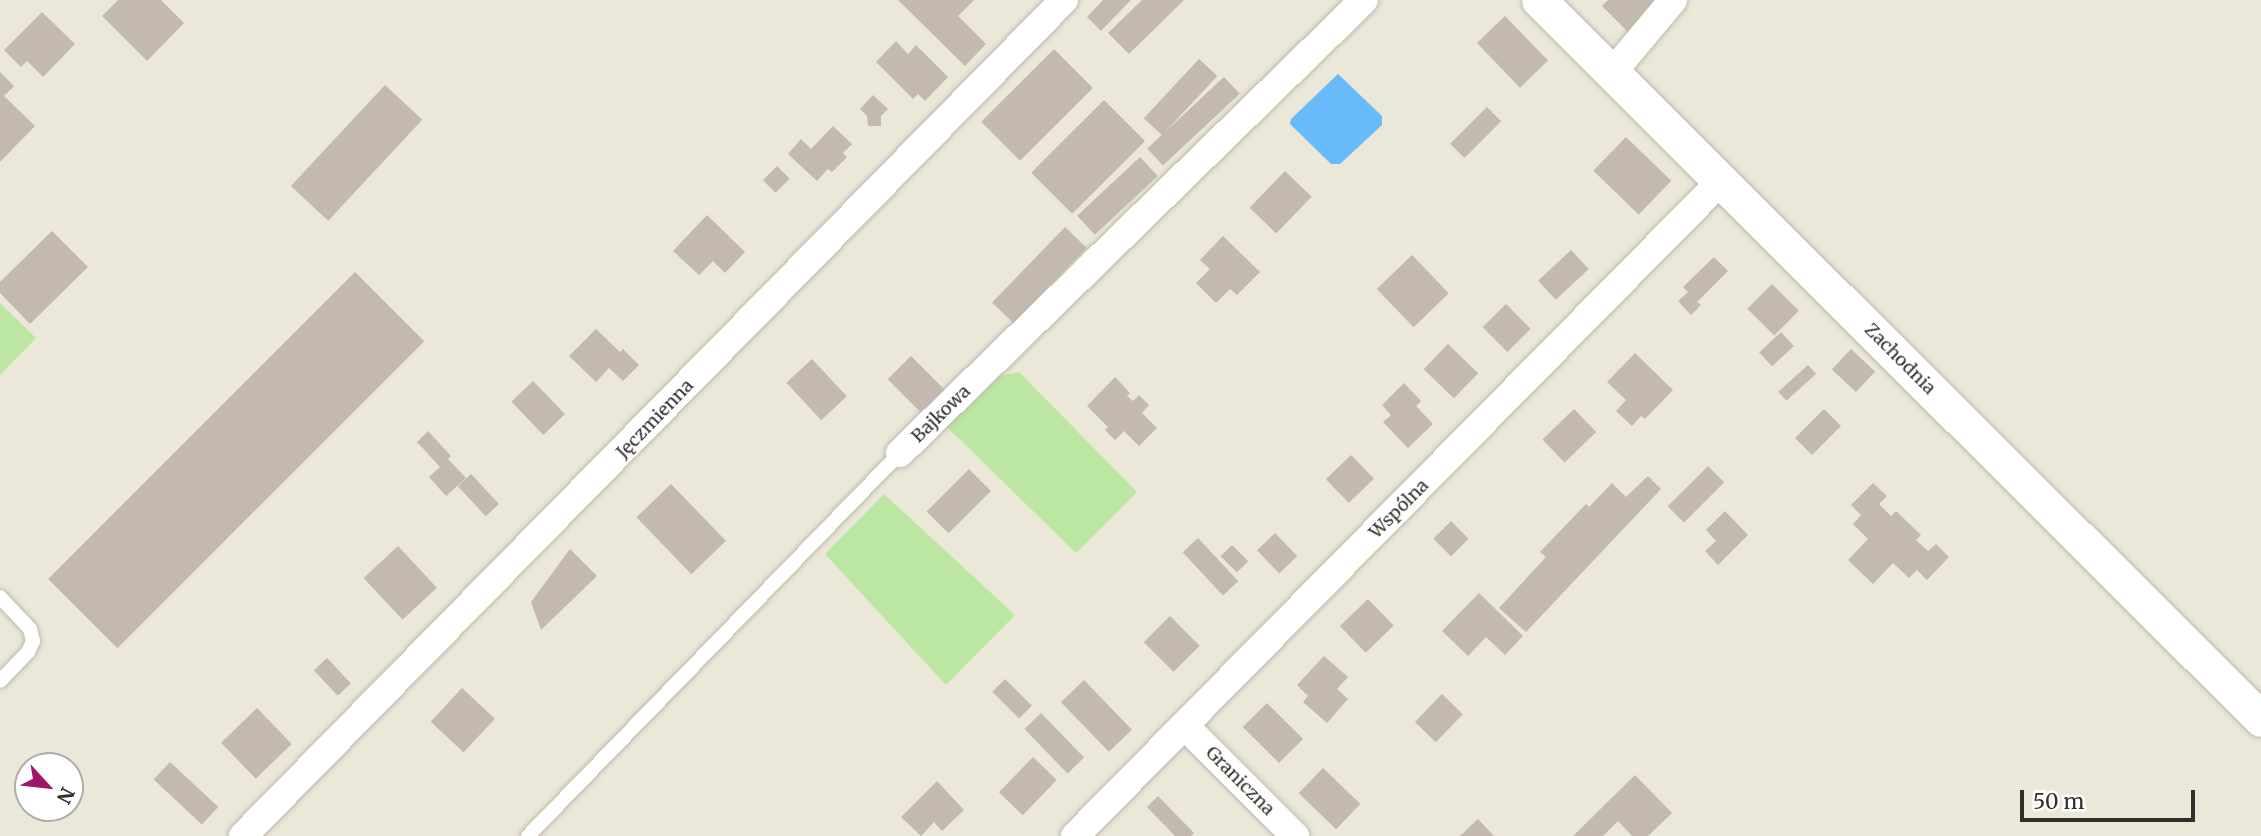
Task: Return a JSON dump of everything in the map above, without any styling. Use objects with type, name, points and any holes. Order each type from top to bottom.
[{"type":"street","name":"Jęczmienna","points":[[243,836],[1064,0]]},
{"type":"street","name":"Bajkowa","points":[[900,453],[1364,0]]},
{"type":"street","name":"Zachodnia","points":[[1539,0],[2261,719]]},
{"type":"street","points":[[1612,73],[1673,0]]},
{"type":"street","name":"Wspólna","points":[[1075,836],[1721,181]]},
{"type":"street","name":"Graniczna","points":[[1185,726],[1295,836]]},
{"type":"lane","name":"Bajkowa","points":[[528,836],[900,453]]},
{"type":"lane","points":[[0,597],[30,629],[33,641],[28,652],[0,681]]},
{"type":"green space","points":[[0,303],[36,338],[0,375]]},
{"type":"green space","points":[[1019,372],[1137,492],[1076,553],[946,426],[994,377]]},
{"type":"green space","points":[[884,494],[1015,615],[946,685],[825,554]]},
{"type":"water","points":[[1338,74],[1382,116],[1382,125],[1340,164],[1331,164],[1290,124],[1291,119]]},
{"type":"building","points":[[118,0],[161,0],[184,23],[147,61],[102,16]]},
{"type":"building","points":[[898,0],[974,0],[958,16],[986,44],[965,66]]},
{"type":"building","points":[[1103,0],[1131,0],[1101,31],[1087,17]]},
{"type":"building","points":[[1142,0],[1184,0],[1129,54],[1108,33]]},
{"type":"building","points":[[1608,0],[1656,0],[1631,35],[1602,6]]},
{"type":"building","points":[[42,12],[75,44],[43,77],[27,61],[21,67],[4,50]]},
{"type":"building","points":[[1505,16],[1548,61],[1520,88],[1477,43]]},
{"type":"building","points":[[896,41],[908,54],[916,45],[948,77],[925,101],[918,94],[913,99],[876,62]]},
{"type":"building","points":[[1054,49],[1093,88],[1020,161],[981,122]]},
{"type":"building","points":[[1199,59],[1217,76],[1162,135],[1144,118]]},
{"type":"building","points":[[0,72],[14,86],[4,96],[35,126],[0,162]]},
{"type":"building","points":[[1224,77],[1240,94],[1163,165],[1147,149]]},
{"type":"building","points":[[385,85],[422,120],[328,221],[291,186]]},
{"type":"building","points":[[873,95],[888,109],[881,116],[881,126],[868,126],[867,116],[860,109]]},
{"type":"building","points":[[1104,100],[1145,141],[1072,214],[1031,173]]},
{"type":"building","points":[[1487,107],[1501,121],[1464,158],[1450,144]]},
{"type":"building","points":[[833,126],[852,144],[843,153],[847,157],[832,172],[828,169],[817,181],[788,154],[801,139],[811,149]]},
{"type":"building","points":[[1626,137],[1671,181],[1639,215],[1593,171]]},
{"type":"building","points":[[1140,157],[1158,176],[1095,235],[1077,216]]},
{"type":"building","points":[[777,166],[790,179],[776,193],[763,180]]},
{"type":"building","points":[[1285,171],[1312,197],[1276,233],[1250,208]]},
{"type":"building","points":[[707,215],[745,252],[725,273],[713,261],[699,275],[673,251]]},
{"type":"building","points":[[1065,227],[1087,248],[1014,323],[992,303]]},
{"type":"building","points":[[52,231],[88,267],[30,324],[0,293],[0,282]]},
{"type":"building","points":[[1223,236],[1260,272],[1237,295],[1230,289],[1216,303],[1196,283],[1210,269],[1200,260]]},
{"type":"building","points":[[1571,250],[1589,269],[1556,300],[1538,281]]},
{"type":"building","points":[[1412,255],[1449,293],[1414,327],[1377,289]]},
{"type":"building","points":[[1714,257],[1728,271],[1697,302],[1701,305],[1691,315],[1678,301],[1688,292],[1683,287]]},
{"type":"building","points":[[355,272],[424,341],[117,648],[48,579]]},
{"type":"building","points":[[1772,284],[1799,311],[1774,336],[1747,309]]},
{"type":"building","points":[[1506,304],[1531,329],[1507,352],[1483,327]]},
{"type":"building","points":[[596,329],[620,352],[623,349],[639,365],[623,381],[609,368],[596,382],[569,356]]},
{"type":"building","points":[[1781,332],[1794,346],[1772,366],[1759,352]]},
{"type":"building","points":[[1448,344],[1478,373],[1454,398],[1424,369]]},
{"type":"building","points":[[1851,349],[1875,372],[1856,392],[1832,369]]},
{"type":"building","points":[[1635,353],[1673,390],[1645,419],[1641,416],[1632,426],[1616,411],[1626,400],[1607,382]]},
{"type":"building","points":[[911,356],[944,389],[921,413],[888,379]]},
{"type":"building","points":[[812,359],[847,396],[821,420],[786,383]]},
{"type":"building","points":[[1808,365],[1816,374],[1786,401],[1778,392]]},
{"type":"building","points":[[1115,377],[1130,393],[1127,396],[1133,401],[1139,395],[1149,405],[1142,413],[1157,428],[1139,446],[1124,431],[1115,440],[1105,430],[1108,427],[1087,406]]},
{"type":"building","points":[[533,381],[565,414],[543,435],[511,402]]},
{"type":"building","points":[[1404,383],[1421,401],[1416,406],[1433,424],[1408,448],[1383,422],[1391,415],[1382,405]]},
{"type":"building","points":[[1574,409],[1596,432],[1565,463],[1542,440]]},
{"type":"building","points":[[1824,409],[1841,426],[1812,455],[1795,438]]},
{"type":"building","points":[[428,431],[451,456],[448,459],[466,478],[446,496],[429,477],[440,467],[417,442]]},
{"type":"building","points":[[1351,455],[1374,479],[1349,503],[1326,479]]},
{"type":"building","points":[[1708,466],[1724,482],[1684,523],[1668,506]]},
{"type":"building","points":[[969,469],[991,491],[948,533],[927,511]]},
{"type":"building","points":[[471,474],[499,504],[486,516],[458,486]]},
{"type":"building","points":[[1648,476],[1661,489],[1526,632],[1499,608],[1546,557],[1540,552],[1586,504],[1589,507],[1612,483],[1626,497]]},
{"type":"building","points":[[1873,483],[1887,496],[1879,504],[1891,516],[1896,511],[1921,535],[1916,540],[1928,551],[1936,544],[1949,557],[1927,580],[1917,570],[1909,578],[1893,563],[1873,584],[1848,560],[1868,539],[1853,524],[1861,515],[1851,505]]},
{"type":"building","points":[[671,484],[726,541],[691,574],[636,517]]},
{"type":"building","points":[[1725,511],[1748,535],[1718,565],[1705,551],[1716,541],[1706,530]]},
{"type":"building","points":[[1451,521],[1469,539],[1451,556],[1433,539]]},
{"type":"building","points":[[1275,533],[1297,556],[1279,573],[1257,550]]},
{"type":"building","points":[[1198,538],[1238,581],[1223,595],[1183,552]]},
{"type":"building","points":[[1232,545],[1248,561],[1237,573],[1221,556]]},
{"type":"building","points":[[398,546],[437,588],[403,620],[364,578]]},
{"type":"building","points":[[570,549],[597,576],[541,630],[531,602]]},
{"type":"building","points":[[1479,593],[1523,636],[1505,655],[1486,637],[1468,656],[1442,631]]},
{"type":"building","points":[[1368,599],[1394,626],[1366,653],[1340,626]]},
{"type":"building","points":[[1170,616],[1200,646],[1174,672],[1144,642]]},
{"type":"building","points":[[1324,656],[1348,677],[1337,689],[1348,699],[1327,723],[1303,702],[1308,696],[1297,685]]},
{"type":"building","points":[[327,658],[351,684],[338,696],[314,670]]},
{"type":"building","points":[[1005,679],[1032,706],[1019,719],[992,692]]},
{"type":"building","points":[[1084,680],[1132,730],[1109,752],[1061,702]]},
{"type":"building","points":[[462,688],[495,719],[464,752],[431,722]]},
{"type":"building","points":[[1442,694],[1463,714],[1436,742],[1415,722]]},
{"type":"building","points":[[1267,703],[1303,739],[1279,763],[1243,727]]},
{"type":"building","points":[[257,708],[292,744],[256,779],[221,743]]},
{"type":"building","points":[[1041,713],[1084,758],[1068,774],[1024,729]]},
{"type":"building","points":[[1033,757],[1057,780],[1023,815],[999,792]]},
{"type":"building","points":[[170,762],[218,807],[202,825],[154,780]]},
{"type":"building","points":[[1323,768],[1360,804],[1336,829],[1299,793]]},
{"type":"building","points":[[1635,775],[1672,813],[1648,836],[1632,836],[1618,821],[1603,836],[1573,836]]},
{"type":"building","points":[[937,781],[964,810],[942,831],[934,822],[921,836],[901,817]]},
{"type":"building","points":[[1158,796],[1194,833],[1191,836],[1175,836],[1147,807]]},
{"type":"building","points":[[1478,819],[1494,836],[1460,836]]}]
